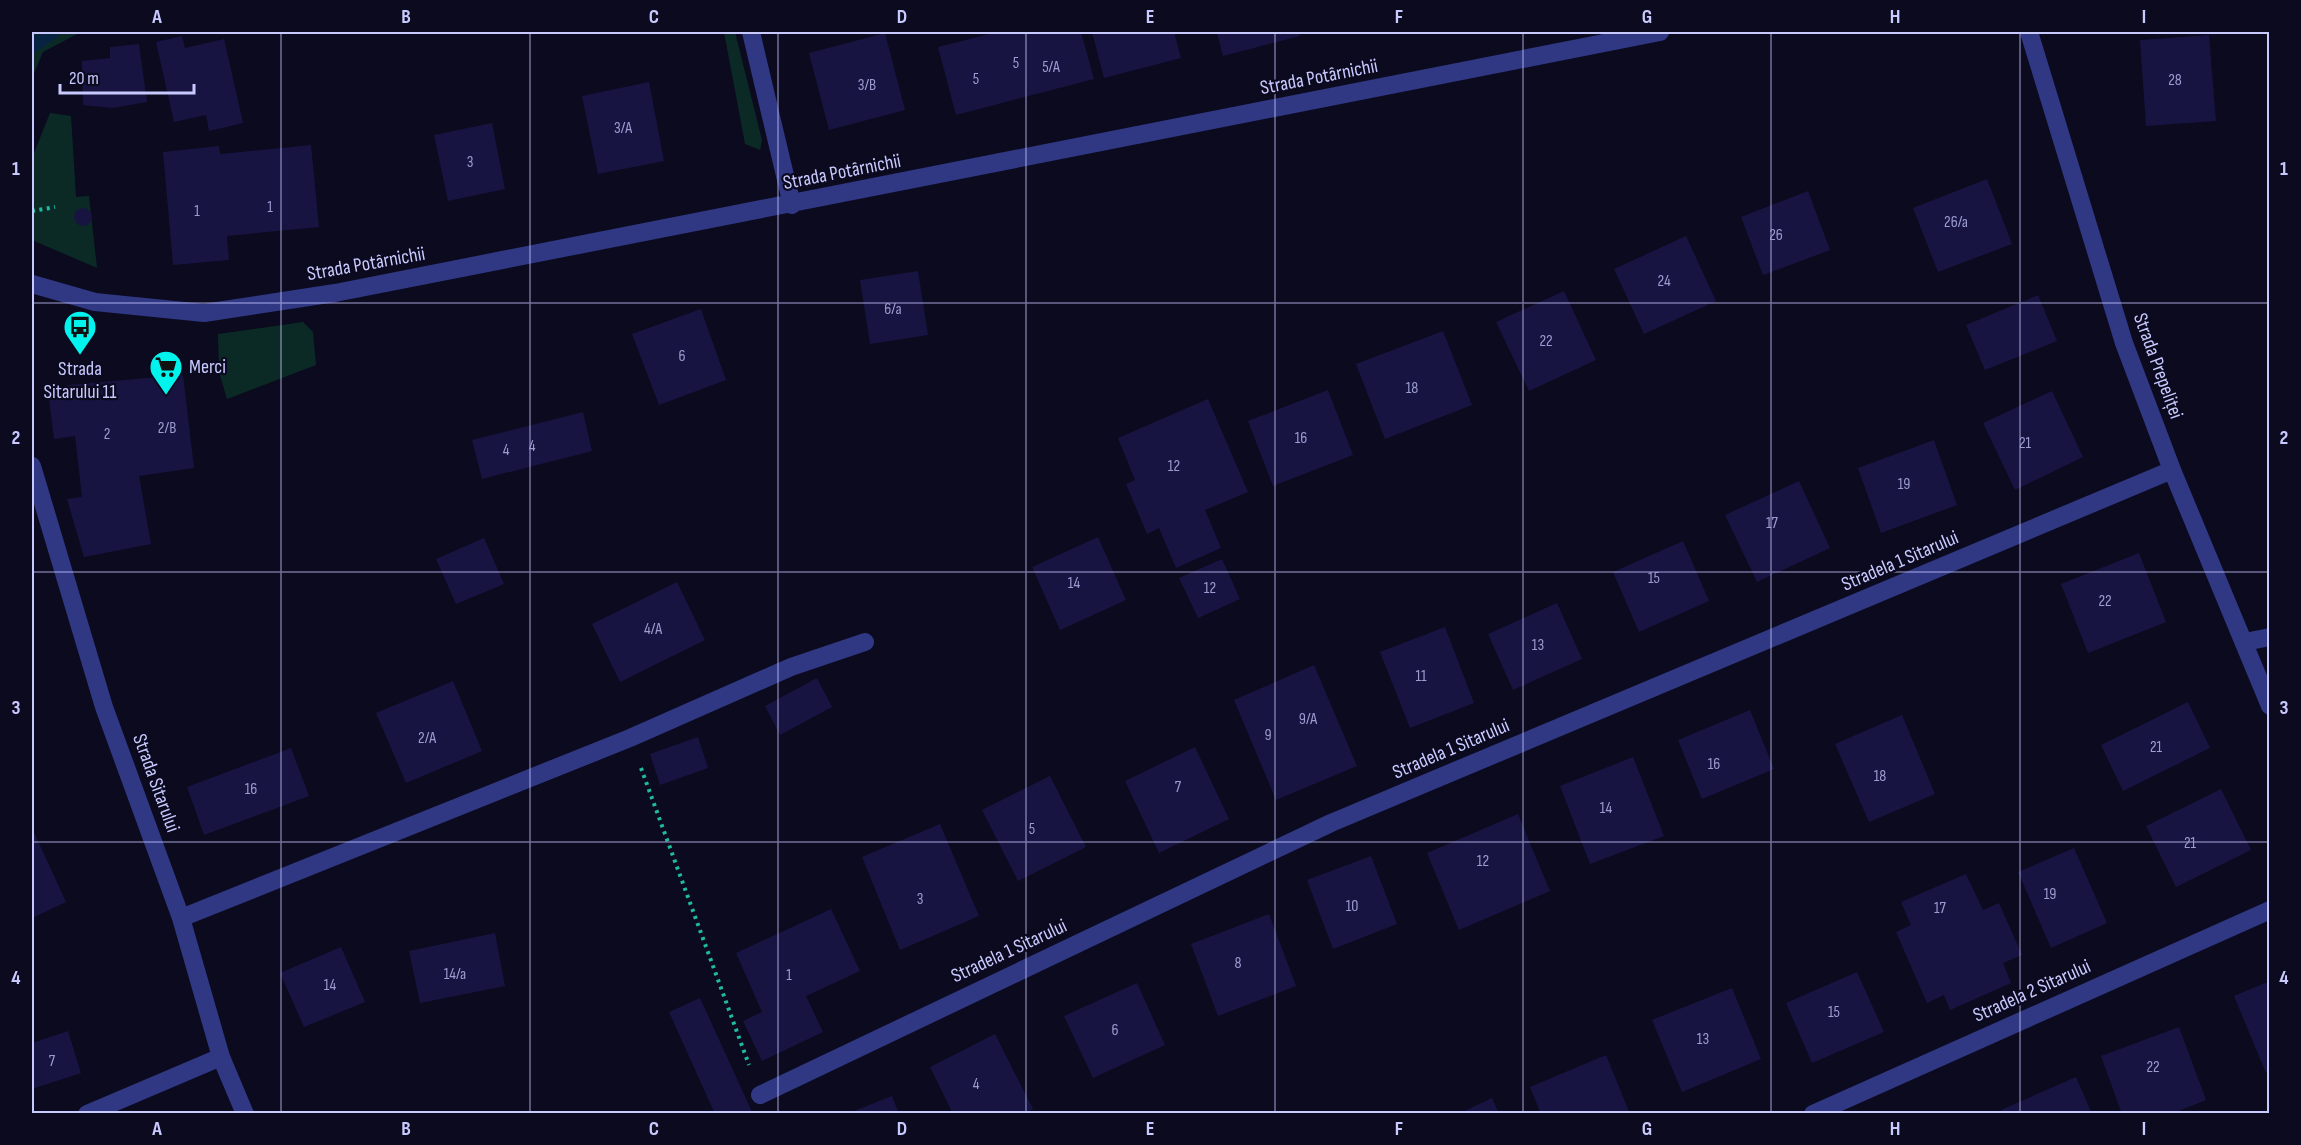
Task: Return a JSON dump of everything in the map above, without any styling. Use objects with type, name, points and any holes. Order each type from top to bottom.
[{"type":"street","points":[[751,32],[792,205]]},
{"type":"street","name":"Strada Potârnichii","points":[[32,284],[95,302],[204,313],[334,293],[792,205],[1660,32]]},
{"type":"street","name":"Strada Prepeliței","points":[[2029,32],[2124,343],[2172,470],[2270,706]]},
{"type":"street","name":"Strada Sitarului","points":[[32,466],[104,707],[181,918],[221,1057],[245,1113]]},
{"type":"street","name":"Stradela 1 Sitarului","points":[[760,1095],[1331,823],[2172,470]]},
{"type":"street","points":[[2245,642],[2270,637]]},
{"type":"street","points":[[181,918],[630,738],[791,667],[865,642]]},
{"type":"street","name":"Stradela 2 Sitarului","points":[[1813,1113],[2270,910]]},
{"type":"street","points":[[87,1113],[221,1057]]},
{"type":"path","points":[[32,211],[55,207]]},
{"type":"path","points":[[630,738],[760,1095]]},
{"type":"green space","points":[[32,32],[81,32],[43,52],[32,78]]},
{"type":"green space","points":[[724,32],[735,32],[762,140],[760,150],[745,144]]},
{"type":"green space","points":[[50,113],[71,116],[76,197],[89,196],[97,268],[32,240],[32,158]]},
{"type":"green space","points":[[303,322],[313,332],[316,365],[227,399],[219,372],[218,334]]},
{"type":"building","points":[[997,32],[1081,32],[1094,79],[956,115],[938,47]]},
{"type":"building","points":[[1092,32],[1174,32],[1181,58],[1104,78]]},
{"type":"building","points":[[1217,32],[1298,32],[1300,36],[1223,56]]},
{"type":"building","points":[[885,33],[905,110],[829,130],[809,53]]},
{"type":"building","points":[[2209,35],[2216,121],[2146,126],[2140,40]]},
{"type":"building","points":[[182,36],[185,48],[224,39],[243,123],[209,131],[206,115],[174,122],[156,42]]},
{"type":"building","points":[[139,44],[147,102],[112,108],[83,105],[82,61],[110,58],[110,47]]},
{"type":"building","points":[[649,82],[664,161],[598,174],[582,96]]},
{"type":"building","points":[[492,123],[505,189],[448,201],[434,135]]},
{"type":"building","points":[[311,145],[319,227],[227,236],[229,260],[173,265],[163,152],[219,146],[220,154]]},
{"type":"building","points":[[1987,179],[2012,244],[1938,272],[1913,208]]},
{"type":"building","points":[[1808,191],[1830,250],[1763,275],[1741,217]]},
{"type":"building","points":[[83,208],[89,211],[92,217],[89,223],[83,226],[77,223],[74,217],[77,211]]},
{"type":"building","points":[[1686,236],[1716,301],[1644,334],[1614,269]]},
{"type":"building","points":[[918,271],[928,335],[870,344],[860,280]]},
{"type":"building","points":[[1564,291],[1596,360],[1529,391],[1496,322]]},
{"type":"building","points":[[2038,295],[2057,341],[1985,370],[1966,325]]},
{"type":"building","points":[[701,309],[726,380],[659,405],[632,334]]},
{"type":"building","points":[[1443,331],[1472,405],[1385,439],[1356,364]]},
{"type":"building","points":[[183,375],[194,468],[139,476],[151,544],[84,557],[67,499],[82,497],[75,436],[54,439],[49,399],[68,397],[67,385]]},
{"type":"building","points":[[1328,390],[1353,455],[1273,486],[1248,421]]},
{"type":"building","points":[[2052,391],[2083,457],[2015,490],[1983,423]]},
{"type":"building","points":[[1208,399],[1248,492],[1205,510],[1221,548],[1176,568],[1159,528],[1147,534],[1126,484],[1135,480],[1118,438]]},
{"type":"building","points":[[583,412],[592,451],[482,479],[472,440]]},
{"type":"building","points":[[1934,440],[1957,505],[1881,533],[1858,468]]},
{"type":"building","points":[[1799,481],[1830,548],[1757,582],[1725,515]]},
{"type":"building","points":[[1098,537],[1126,600],[1060,630],[1032,567]]},
{"type":"building","points":[[484,538],[504,584],[456,604],[436,559]]},
{"type":"building","points":[[1683,541],[1709,601],[1639,632],[1613,572]]},
{"type":"building","points":[[2139,553],[2166,622],[2088,653],[2061,584]]},
{"type":"building","points":[[1222,559],[1240,599],[1198,618],[1179,578]]},
{"type":"building","points":[[677,582],[705,640],[620,682],[592,624]]},
{"type":"building","points":[[1557,603],[1582,659],[1513,690],[1488,634]]},
{"type":"building","points":[[1445,627],[1474,703],[1410,728],[1380,652]]},
{"type":"building","points":[[1314,665],[1357,766],[1276,800],[1234,700]]},
{"type":"building","points":[[817,678],[832,707],[780,735],[765,706]]},
{"type":"building","points":[[453,681],[482,751],[406,783],[376,713]]},
{"type":"building","points":[[2188,702],[2210,748],[2123,791],[2101,745]]},
{"type":"building","points":[[1750,710],[1774,769],[1702,799],[1678,740]]},
{"type":"building","points":[[1902,715],[1935,794],[1869,822],[1835,744]]},
{"type":"building","points":[[698,737],[708,768],[660,785],[650,754]]},
{"type":"building","points":[[1195,747],[1229,819],[1159,853],[1125,781]]},
{"type":"building","points":[[291,748],[309,796],[204,835],[187,787]]},
{"type":"building","points":[[1633,757],[1664,836],[1590,864],[1560,786]]},
{"type":"building","points":[[1050,776],[1086,847],[1018,881],[982,810]]},
{"type":"building","points":[[2221,789],[2251,850],[2176,887],[2146,826]]},
{"type":"building","points":[[1518,814],[1550,891],[1459,930],[1427,853]]},
{"type":"building","points":[[940,824],[979,916],[900,950],[862,857]]},
{"type":"building","points":[[32,828],[66,902],[32,918]]},
{"type":"building","points":[[2074,848],[2107,923],[2051,948],[2018,872]]},
{"type":"building","points":[[1371,856],[1397,924],[1333,949],[1307,880]]},
{"type":"building","points":[[1966,874],[1983,910],[1999,903],[2022,955],[2003,963],[2011,983],[1950,1010],[1944,995],[1927,1003],[1896,932],[1911,925],[1901,902]]},
{"type":"building","points":[[831,909],[860,971],[806,996],[823,1032],[762,1061],[743,1021],[762,1012],[736,953]]},
{"type":"building","points":[[1269,914],[1296,986],[1218,1016],[1191,944]]},
{"type":"building","points":[[495,933],[505,986],[420,1003],[409,951]]},
{"type":"building","points":[[341,947],[365,1002],[304,1027],[280,973]]},
{"type":"building","points":[[1857,972],[1884,1032],[1812,1063],[1786,1003]]},
{"type":"building","points":[[2270,981],[2270,1072],[2266,1073],[2234,996]]},
{"type":"building","points":[[1137,983],[1165,1045],[1093,1078],[1064,1016]]},
{"type":"building","points":[[1732,988],[1761,1059],[1682,1092],[1652,1020]]},
{"type":"building","points":[[700,998],[753,1114],[715,1114],[669,1012]]},
{"type":"building","points":[[2179,1027],[2206,1100],[2171,1114],[2122,1114],[2101,1056]]},
{"type":"building","points":[[68,1031],[81,1073],[32,1089],[32,1043]]},
{"type":"building","points":[[995,1034],[1033,1109],[1024,1114],[953,1114],[930,1067]]},
{"type":"building","points":[[1606,1055],[1630,1114],[1541,1114],[1530,1087]]},
{"type":"building","points":[[2076,1077],[2092,1114],[2002,1114],[2001,1110]]},
{"type":"building","points":[[892,1096],[899,1114],[849,1114],[849,1113]]},
{"type":"building","points":[[1492,1098],[1499,1114],[1458,1114]]},
{"type":"waterway","points":[[32,46],[53,32]]},
{"type":"place","name":"Strada Sitarului 11","points":[[80,356]]},
{"type":"place","name":"Merci","points":[[166,396]]}]
